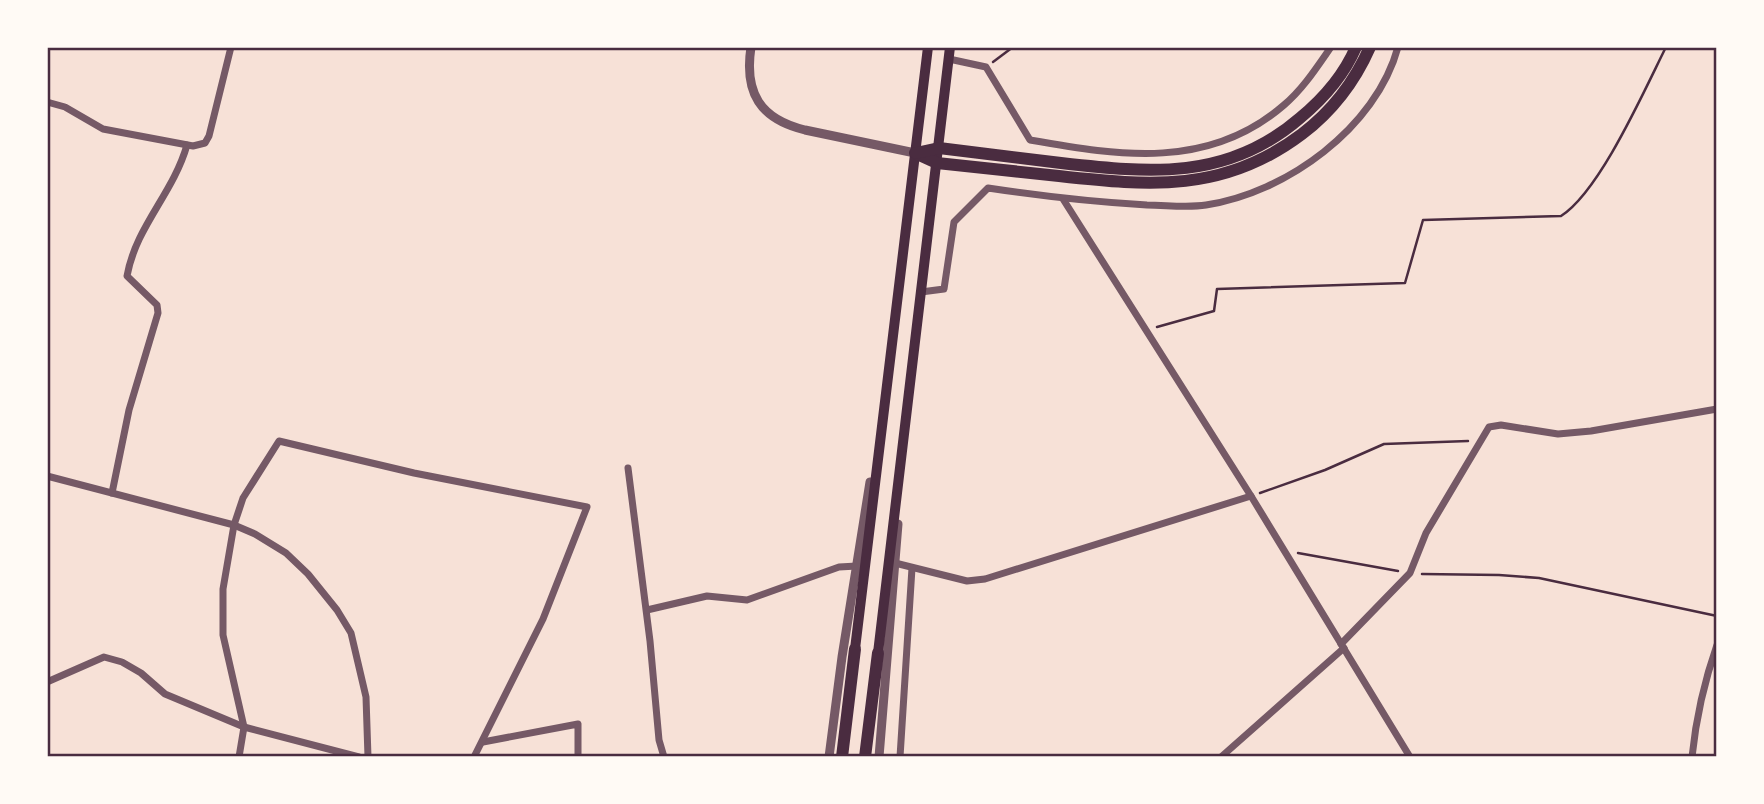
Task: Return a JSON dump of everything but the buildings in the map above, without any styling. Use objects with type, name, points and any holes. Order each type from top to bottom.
[{"type":"highway","points":[[915,153],[939,148],[1130,171],[1201,166],[1233,158],[1260,146],[1289,128],[1314,106],[1336,81],[1356,47]]},
{"type":"highway","points":[[915,153],[937,163],[1129,184],[1171,183],[1233,172],[1282,149],[1327,113],[1347,87],[1370,47]]},
{"type":"highway","points":[[842,757],[855,649]]},
{"type":"highway","points":[[865,757],[878,653]]},
{"type":"main road","points":[[855,649],[928,47]]},
{"type":"main road","points":[[878,653],[950,47]]},
{"type":"street","points":[[47,102],[65,107],[103,129],[187,145],[205,143],[209,136],[230,47]]},
{"type":"street","points":[[751,47],[749,79],[758,101],[773,118],[805,130],[915,153]]},
{"type":"street","points":[[949,60],[986,67],[1030,140],[1101,150],[1182,152],[1217,145],[1264,121],[1286,103],[1331,47]]},
{"type":"street","points":[[921,292],[944,289],[954,222],[988,188],[1096,202],[1204,206],[1236,198],[1275,182],[1308,164],[1334,144],[1358,120],[1378,94],[1398,47]]},
{"type":"street","points":[[112,493],[129,410],[158,313],[157,305],[127,276],[130,259],[144,228],[180,168],[187,145]]},
{"type":"street","points":[[1063,199],[1251,496],[1410,757]]},
{"type":"street","points":[[829,757],[842,657],[890,357]]},
{"type":"street","points":[[1221,757],[1343,646],[1410,573],[1426,533],[1489,427],[1501,425],[1558,434],[1591,431],[1717,409]]},
{"type":"street","points":[[879,757],[907,414]]},
{"type":"street","points":[[239,757],[244,727],[223,635],[223,589],[234,525],[243,498],[279,441],[414,473],[587,507],[543,619],[474,757]]},
{"type":"street","points":[[628,468],[647,610],[659,740],[664,757]]},
{"type":"street","points":[[47,475],[234,525],[286,553],[308,574],[337,610],[351,634],[366,697],[368,757]]},
{"type":"street","points":[[895,563],[967,581],[985,579],[1251,496]]},
{"type":"street","points":[[647,610],[707,596],[747,600],[839,567],[857,566]]},
{"type":"street","points":[[900,757],[912,568]]},
{"type":"street","points":[[1692,757],[1695,724],[1704,680],[1717,645]]},
{"type":"street","points":[[47,682],[104,657],[141,673],[165,694],[244,727],[359,757]]},
{"type":"street","points":[[483,742],[578,724],[578,757]]},
{"type":"path","points":[[986,67],[1013,47]]},
{"type":"path","points":[[1146,330],[1214,311],[1217,289],[1405,283],[1423,220],[1561,215],[1573,208],[1602,169],[1666,47]]},
{"type":"path","points":[[1251,496],[1325,470],[1384,444],[1481,440]]},
{"type":"path","points":[[1284,550],[1410,573],[1539,578],[1717,616]]}]
